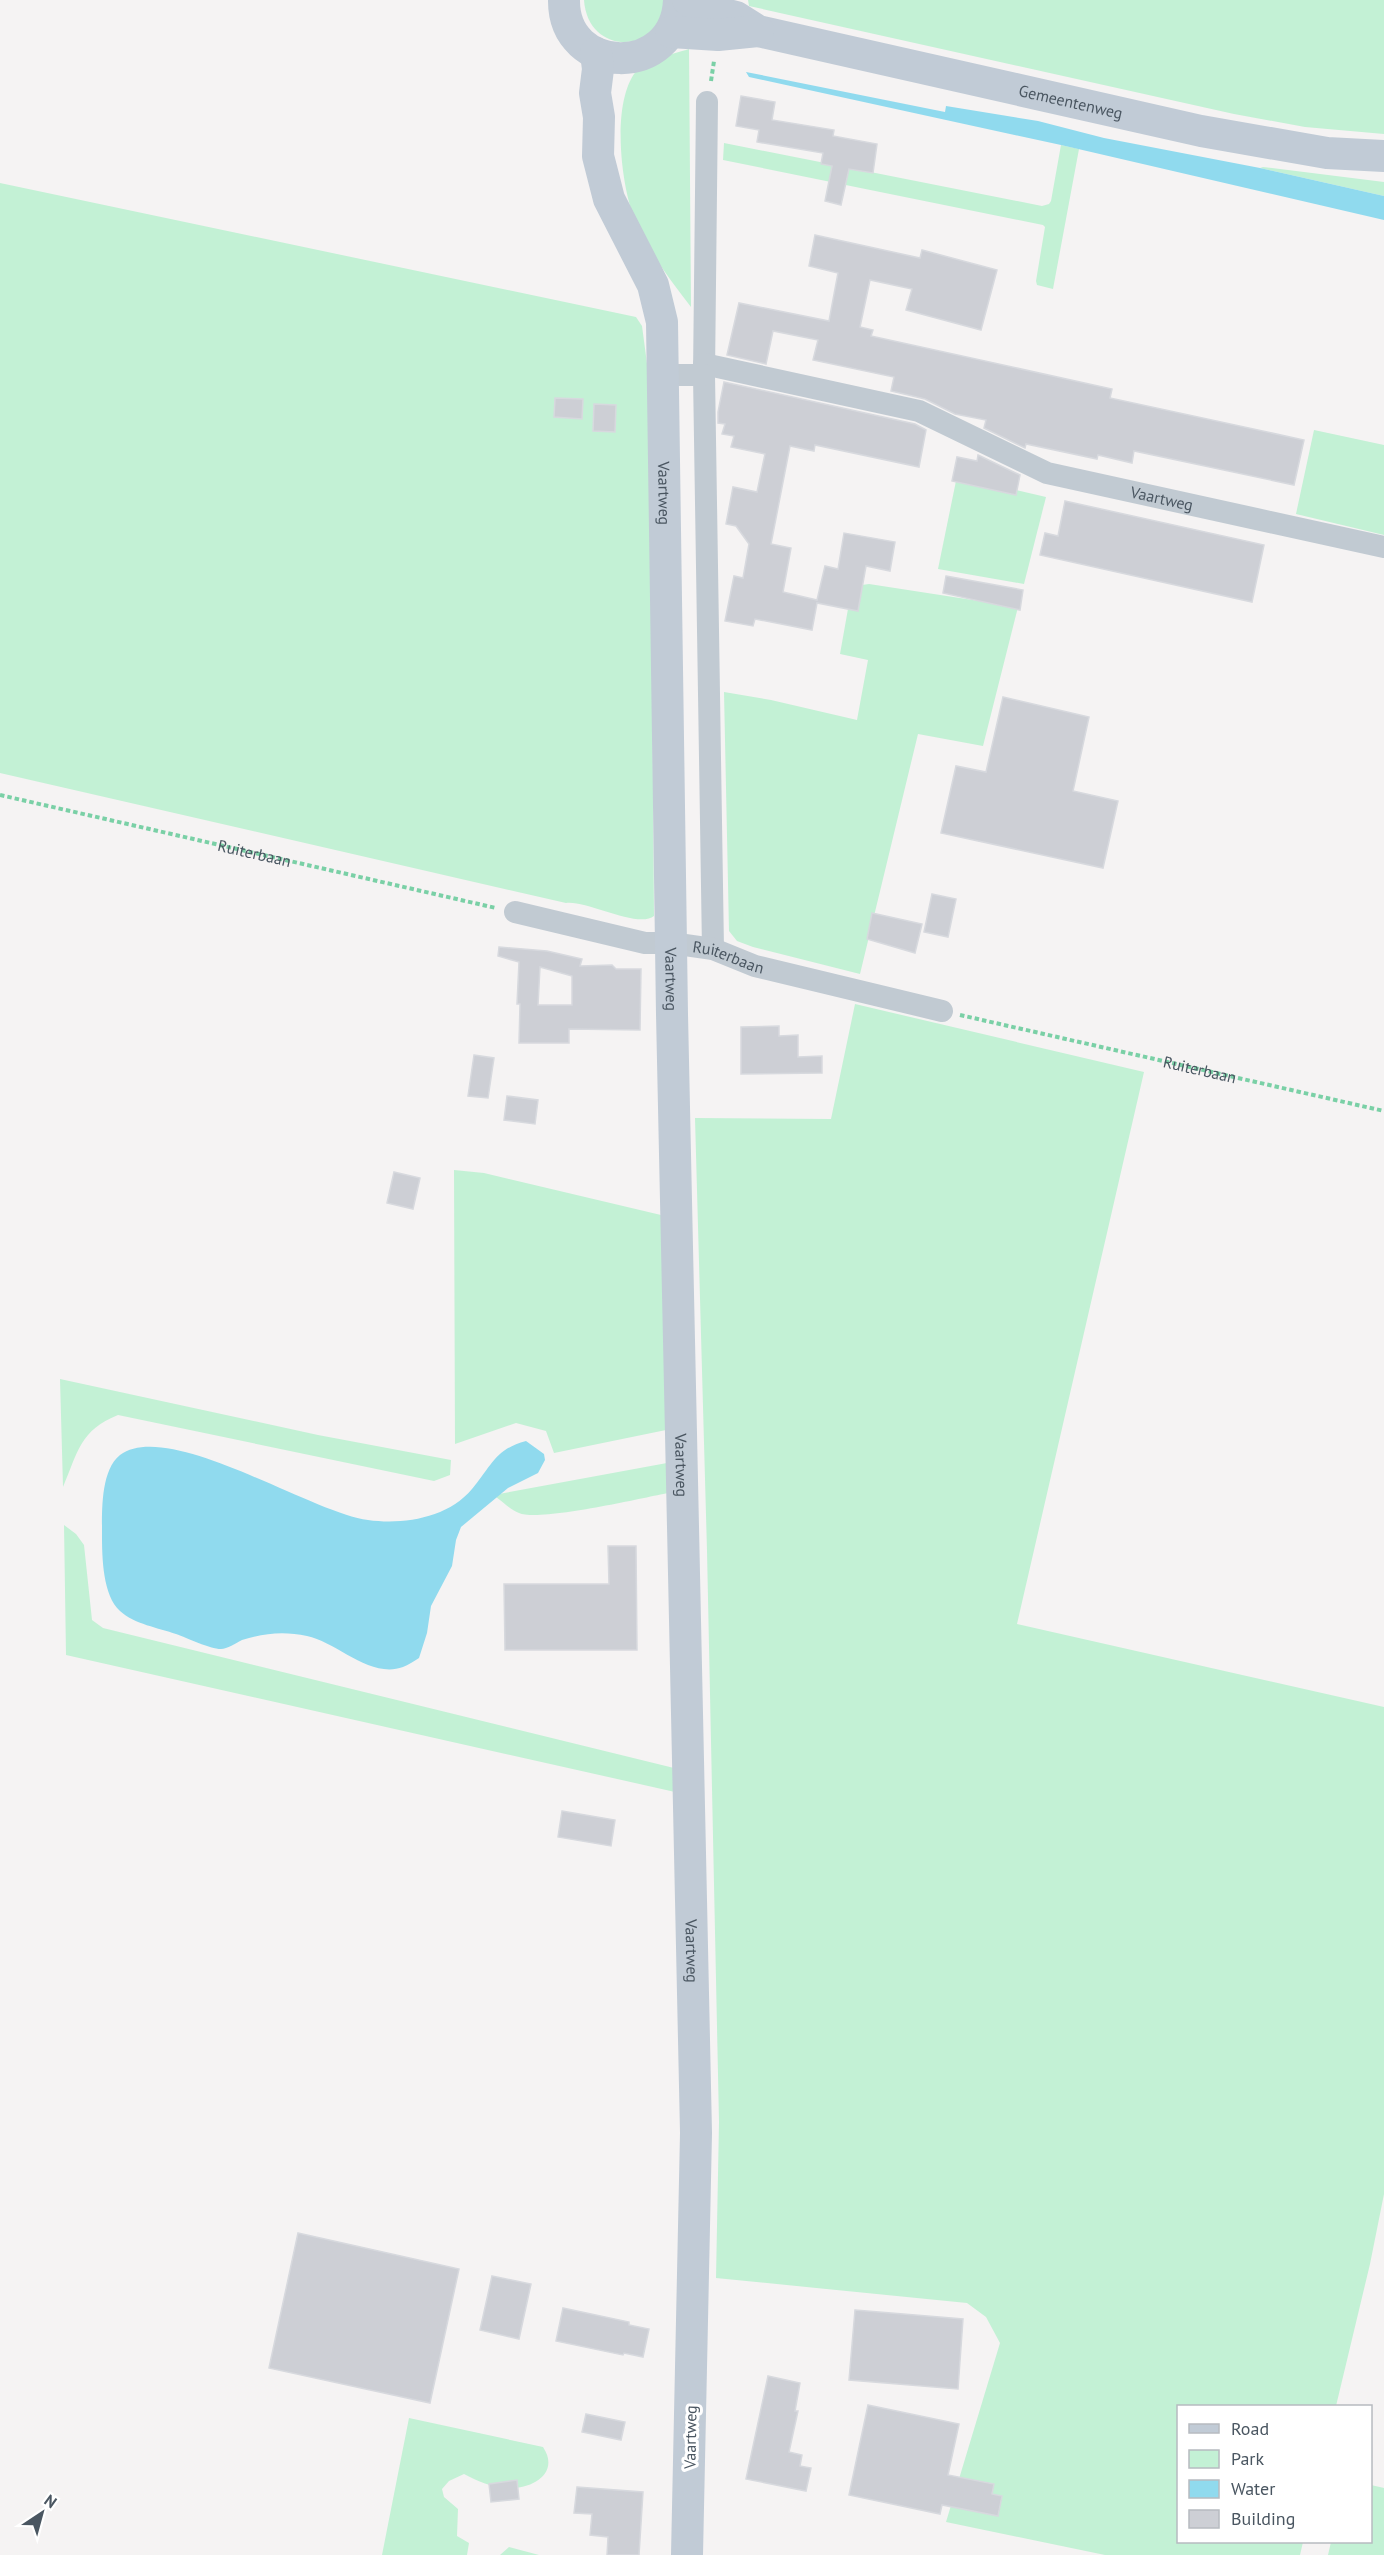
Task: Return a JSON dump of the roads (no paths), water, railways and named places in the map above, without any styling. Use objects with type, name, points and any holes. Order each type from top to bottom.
[{"type":"street","points":[[556,3],[584,46],[596,53],[613,58],[630,59],[646,54],[660,45],[671,32],[678,14],[679,0]]},
{"type":"street","name":"Gemeentenweg","points":[[688,0],[705,9],[736,17],[758,31]]},
{"type":"street","name":"Gemeentenweg","points":[[671,32],[718,35],[758,31],[1201,131],[1327,153],[1384,156]]},
{"type":"street","name":"Vaartweg","points":[[596,53],[598,156],[609,199],[653,285],[662,322],[664,375],[672,943],[696,2133],[687,2555]]},
{"type":"street","points":[[599,117],[615,94],[630,59]]},
{"type":"street","points":[[707,102],[704,370],[713,949]]},
{"type":"street","name":"Vaartweg","points":[[664,375],[704,370],[919,411],[1047,473],[1384,547]]},
{"type":"street","name":"Ruiterbaan","points":[[515,912],[645,943],[672,943],[713,949],[755,966],[942,1011]]},
{"type":"water","points":[[746,72],[945,112],[946,106],[1038,121],[1104,138],[1260,168],[1384,196],[1384,220],[1061,145],[749,77]]},
{"type":"water","points":[[526,1441],[544,1454],[545,1460],[538,1473],[508,1488],[461,1527],[456,1540],[452,1566],[431,1606],[427,1633],[419,1658],[403,1667],[378,1668],[318,1640],[290,1634],[258,1636],[242,1640],[223,1649],[216,1649],[132,1619],[120,1611],[109,1594],[103,1559],[103,1498],[106,1478],[114,1461],[120,1455],[142,1447],[171,1449],[241,1471],[343,1514],[368,1520],[396,1521],[424,1517],[451,1507],[472,1489],[500,1454]]}]
